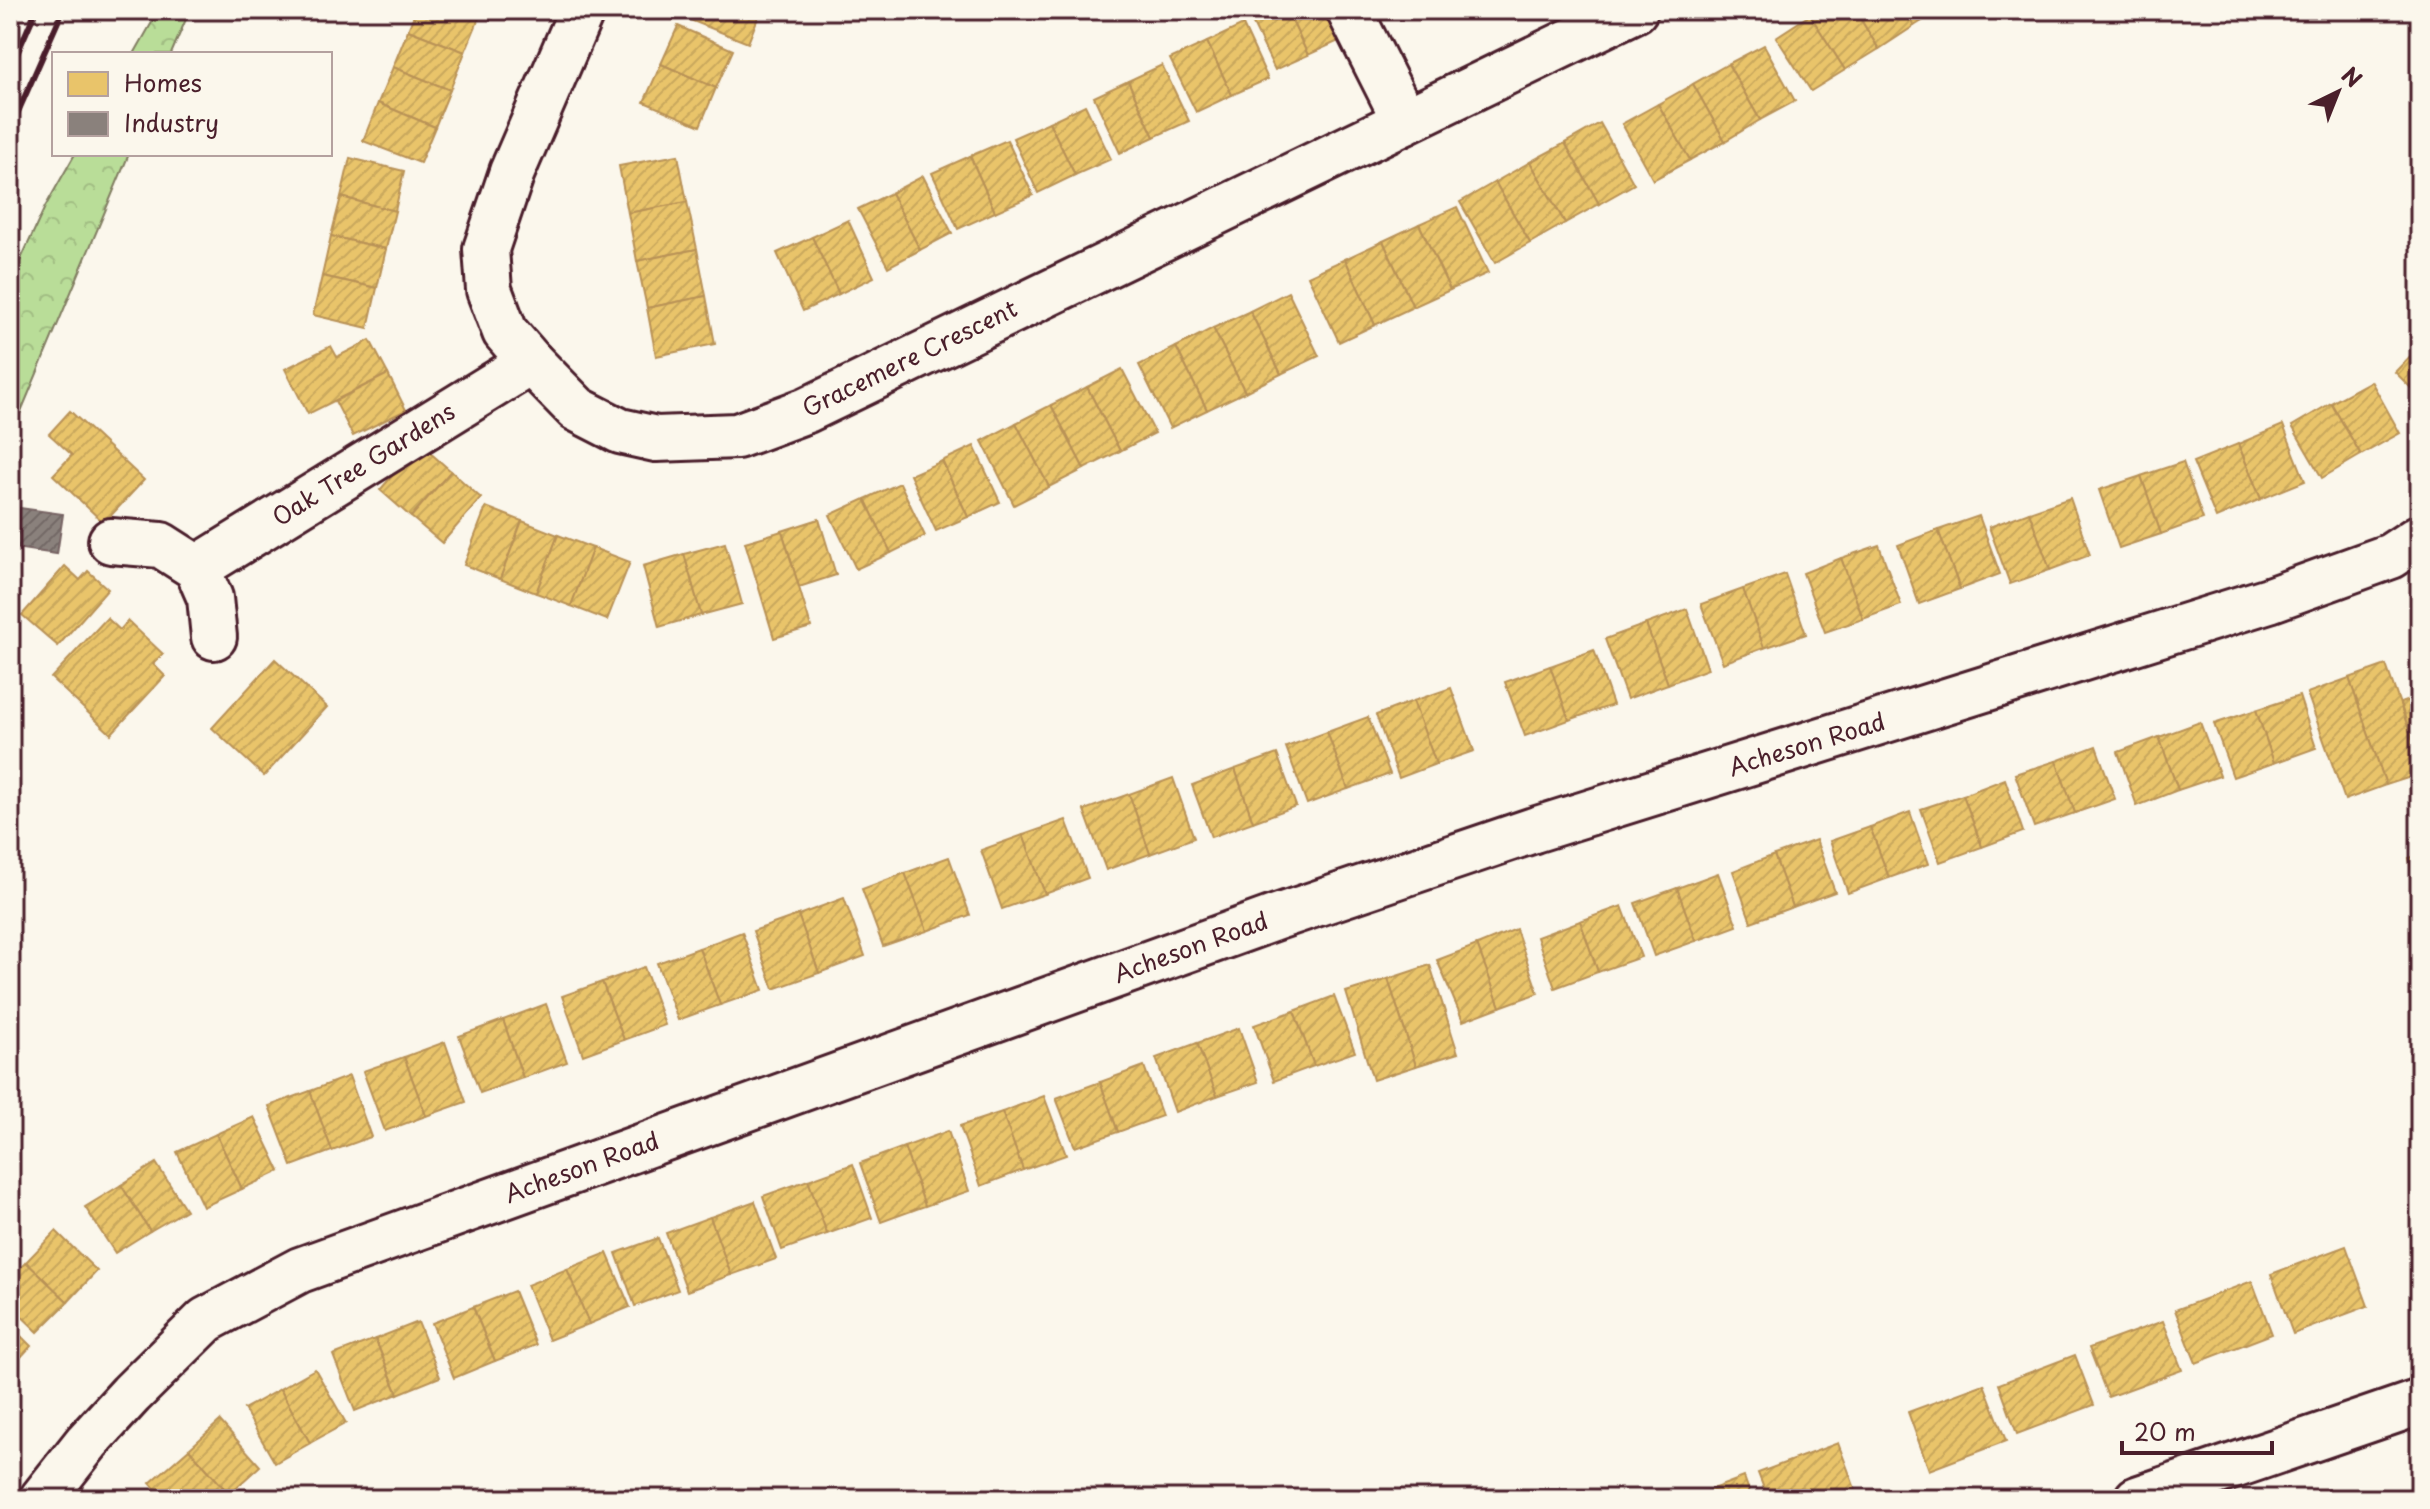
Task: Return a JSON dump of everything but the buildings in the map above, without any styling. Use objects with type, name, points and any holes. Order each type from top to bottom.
[{"type":"street","name":"Gracemere Crescent","points":[[582,10],[512,172],[486,249],[489,290],[505,332],[577,409],[620,431],[656,439],[737,436],[807,410],[1635,10]]},
{"type":"street","points":[[1349,10],[1405,121]]},
{"type":"street","name":"Oak Tree Gardens","points":[[197,568],[531,362]]},
{"type":"street","points":[[111,541],[161,545],[197,568],[210,598],[214,637]]},
{"type":"street","name":"Acheson Road","points":[[42,1499],[87,1442],[206,1320],[300,1270],[1277,917],[1549,826],[2410,554]]},
{"type":"street","points":[[2137,1499],[2420,1402]]},
{"type":"green space","points":[[159,10],[190,10],[172,52],[135,52]]},
{"type":"green space","points":[[74,156],[128,156],[17,421],[10,481],[10,283],[45,207]]},
{"type":"railway","points":[[10,70],[36,10]]},
{"type":"railway","points":[[10,130],[63,10]]}]
